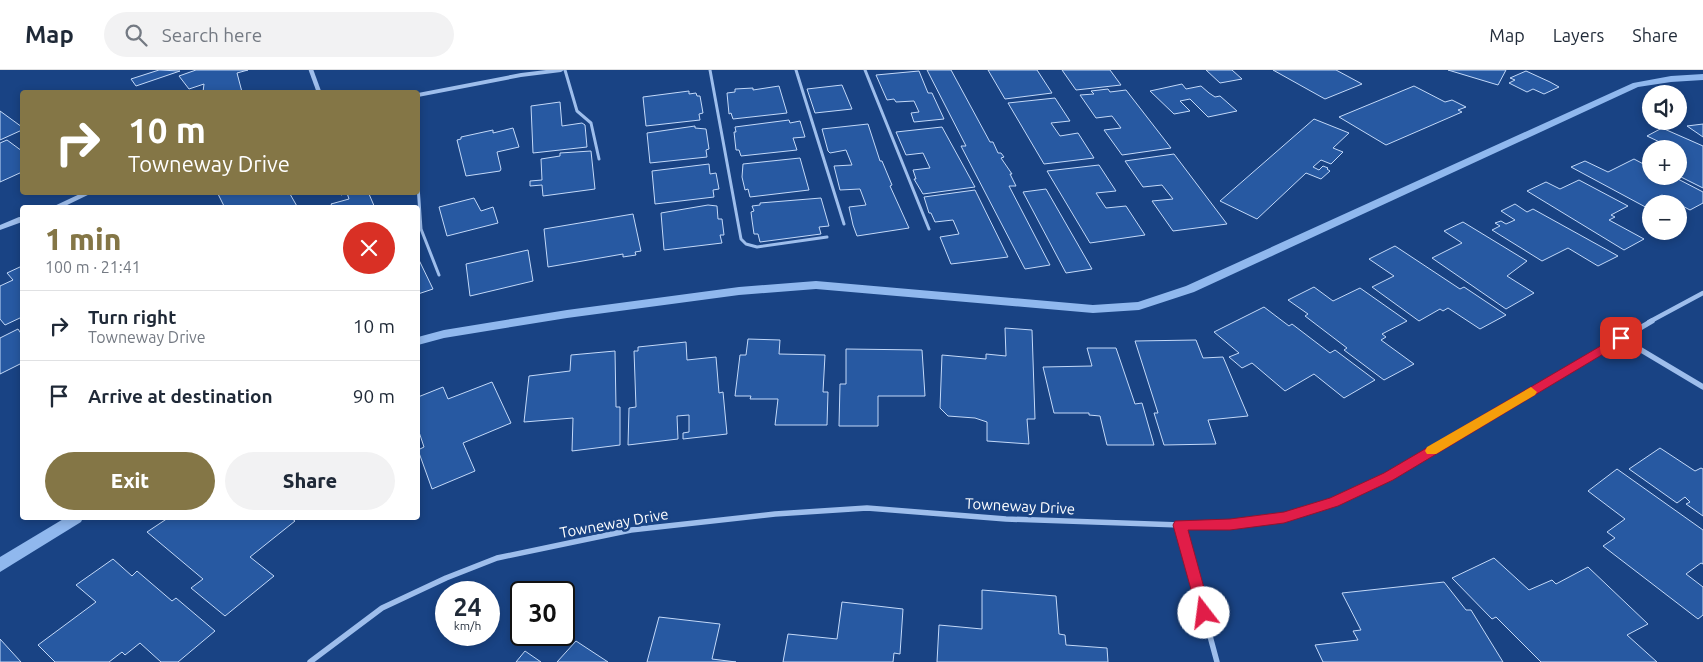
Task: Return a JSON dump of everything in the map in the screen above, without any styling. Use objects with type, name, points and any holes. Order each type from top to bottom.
[{"type":"street","points":[[312,70],[318,90]]},
{"type":"street","points":[[420,95],[521,75],[561,70]]},
{"type":"street","points":[[60,205],[84,195]]},
{"type":"street","points":[[0,228],[20,221]]},
{"type":"street","name":"Towneway Drive","points":[[310,662],[382,608],[446,578],[497,558],[631,530],[775,514],[867,508],[1006,519],[1180,525],[1230,524],[1284,518],[1334,502],[1388,476],[1621,338],[1703,293]]},
{"type":"street","points":[[1621,338],[1703,387]]},
{"type":"street","points":[[1180,525],[1217,662]]},
{"type":"lane","points":[[565,70],[577,111],[591,122],[598,159]]},
{"type":"lane","points":[[710,70],[741,238],[746,244],[757,247],[826,237]]},
{"type":"lane","points":[[796,70],[844,224]]},
{"type":"lane","points":[[865,70],[929,229]]},
{"type":"lane","points":[[420,215],[421,229],[439,275]]},
{"type":"building","points":[[159,70],[180,71],[136,86],[131,79]]},
{"type":"building","points":[[196,70],[248,70],[237,73],[241,90],[203,90],[204,84],[189,89],[179,76]]},
{"type":"building","points":[[927,70],[951,70],[990,142],[993,142],[998,153],[1001,153],[1004,157],[1001,158],[1012,174],[1010,174],[1016,186],[1009,186],[1050,265],[1025,269],[961,146],[966,146]]},
{"type":"building","points":[[988,70],[1037,70],[1052,93],[1005,99]]},
{"type":"building","points":[[1062,70],[1110,70],[1121,85],[1076,90]]},
{"type":"building","points":[[1206,70],[1232,70],[1242,79],[1220,83]]},
{"type":"building","points":[[1273,70],[1336,70],[1362,84],[1325,99]]},
{"type":"building","points":[[1448,70],[1506,70],[1498,85]]},
{"type":"building","points":[[919,71],[928,93],[932,93],[944,119],[914,122],[911,113],[919,112],[914,101],[896,102],[894,99],[887,100],[876,75]]},
{"type":"building","points":[[1526,71],[1559,87],[1544,94],[1533,89],[1527,92],[1509,83],[1515,80],[1510,78]]},
{"type":"building","points":[[1182,84],[1186,89],[1201,86],[1215,97],[1220,96],[1237,111],[1208,117],[1190,99],[1180,101],[1190,111],[1174,114],[1150,91]]},
{"type":"building","points":[[842,85],[852,109],[815,113],[807,89]]},
{"type":"building","points":[[779,86],[787,113],[733,119],[731,113],[729,114],[727,93],[735,92],[735,89],[753,88],[753,90]]},
{"type":"building","points":[[1414,86],[1445,102],[1452,100],[1466,107],[1458,110],[1462,112],[1386,145],[1339,117]]},
{"type":"building","points":[[1108,89],[1110,92],[1126,90],[1171,148],[1122,155],[1104,130],[1121,128],[1112,116],[1096,118],[1080,95],[1094,94],[1091,91]]},
{"type":"building","points":[[689,91],[689,94],[696,93],[697,96],[700,96],[703,113],[699,114],[700,120],[646,126],[643,97]]},
{"type":"building","points":[[1055,98],[1070,121],[1051,123],[1060,136],[1078,133],[1094,158],[1044,164],[1008,103]]},
{"type":"building","points":[[560,102],[562,126],[582,123],[585,125],[587,147],[533,153],[531,106]]},
{"type":"building","points":[[0,111],[20,126],[20,131],[0,140]]},
{"type":"building","points":[[1314,119],[1349,133],[1333,148],[1343,152],[1331,164],[1321,160],[1313,167],[1319,170],[1323,166],[1330,171],[1321,179],[1306,173],[1257,219],[1220,201]]},
{"type":"building","points":[[789,120],[790,123],[800,121],[805,137],[793,138],[797,150],[741,156],[739,150],[736,150],[735,127]]},
{"type":"building","points":[[868,124],[880,161],[882,161],[892,185],[890,186],[909,228],[857,236],[849,207],[866,205],[860,189],[840,190],[834,166],[852,165],[846,150],[830,153],[828,151],[822,129]]},
{"type":"building","points":[[1703,124],[1703,137],[1687,126]]},
{"type":"building","points":[[695,126],[695,128],[706,129],[709,149],[706,150],[707,157],[650,163],[647,133]]},
{"type":"building","points":[[942,127],[975,187],[923,194],[914,179],[916,179],[913,170],[930,168],[923,153],[906,155],[896,132]]},
{"type":"building","points":[[513,128],[519,147],[497,152],[500,171],[466,176],[457,140],[461,139],[461,137],[493,130],[493,133]]},
{"type":"building","points":[[1658,130],[1667,130],[1703,146],[1703,188],[1687,180],[1687,140],[1655,140],[1647,136]]},
{"type":"building","points":[[7,140],[20,150],[20,173],[0,182],[0,143]]},
{"type":"building","points":[[591,151],[595,189],[543,196],[542,185],[530,186],[530,181],[542,180],[541,159],[560,156],[560,153]]},
{"type":"building","points":[[1174,154],[1227,224],[1173,231],[1152,201],[1173,199],[1162,185],[1143,187],[1125,161]]},
{"type":"building","points":[[800,158],[809,190],[750,197],[748,189],[745,190],[742,177],[743,164]]},
{"type":"building","points":[[1634,159],[1642,163],[1642,185],[1687,184],[1703,192],[1703,203],[1690,210],[1687,208],[1687,195],[1642,195],[1642,205],[1571,167],[1585,161],[1608,172]]},
{"type":"building","points":[[709,164],[710,174],[716,173],[719,189],[713,190],[714,197],[655,204],[652,171]]},
{"type":"building","points":[[1099,165],[1116,191],[1096,193],[1106,208],[1126,206],[1145,235],[1090,243],[1047,171]]},
{"type":"building","points":[[1579,180],[1628,206],[1611,215],[1615,217],[1609,220],[1642,238],[1642,240],[1624,250],[1527,191],[1546,182],[1560,189]]},
{"type":"building","points":[[1046,189],[1092,269],[1066,273],[1023,192]]},
{"type":"building","points":[[975,190],[1008,257],[951,264],[940,237],[959,234],[953,220],[935,222],[931,213],[929,213],[924,197]]},
{"type":"building","points":[[218,195],[291,195],[296,205],[224,205]]},
{"type":"building","points":[[348,195],[369,195],[374,205],[331,204],[349,199]]},
{"type":"building","points":[[474,198],[481,211],[493,207],[498,223],[447,236],[439,207]]},
{"type":"building","points":[[821,198],[829,226],[819,227],[821,234],[760,242],[758,234],[754,234],[751,212],[754,211],[752,206],[760,205],[760,203]]},
{"type":"building","points":[[1515,204],[1527,212],[1533,209],[1618,256],[1598,266],[1568,248],[1542,261],[1492,230],[1500,226],[1495,223],[1501,221],[1506,224],[1515,220],[1501,211]]},
{"type":"building","points":[[708,205],[717,206],[718,219],[722,219],[724,235],[720,235],[722,243],[664,250],[661,213]]},
{"type":"building","points":[[633,214],[641,251],[635,252],[636,255],[623,257],[623,254],[548,267],[544,229]]},
{"type":"building","points":[[1463,222],[1527,261],[1507,276],[1534,293],[1506,309],[1432,258],[1462,243],[1444,231]]},
{"type":"building","points":[[1395,246],[1460,289],[1464,287],[1506,315],[1480,329],[1448,308],[1443,311],[1440,309],[1419,321],[1372,287],[1394,276],[1369,259]]},
{"type":"building","points":[[528,250],[533,281],[470,296],[466,264]]},
{"type":"building","points":[[420,262],[433,289],[420,293]]},
{"type":"building","points":[[20,267],[20,318],[5,325],[0,319],[0,286],[13,280],[7,273]]},
{"type":"building","points":[[1314,287],[1333,301],[1360,288],[1407,321],[1382,334],[1386,337],[1381,340],[1414,364],[1384,380],[1344,350],[1347,348],[1305,316],[1308,314],[1288,300]]},
{"type":"building","points":[[1264,307],[1289,326],[1292,324],[1330,353],[1335,350],[1375,380],[1344,398],[1314,374],[1285,391],[1252,363],[1242,368],[1229,357],[1239,353],[1214,332]]},
{"type":"building","points":[[1005,328],[1032,330],[1035,419],[1027,419],[1029,444],[987,441],[987,422],[975,418],[948,416],[940,408],[942,355],[986,359],[986,354],[1006,356]]},
{"type":"building","points":[[18,329],[20,332],[20,364],[0,374],[0,338]]},
{"type":"building","points":[[748,339],[780,340],[779,354],[825,355],[823,392],[828,392],[827,425],[775,425],[778,399],[750,399],[751,396],[735,396],[740,355],[746,355]]},
{"type":"building","points":[[1196,340],[1203,358],[1223,357],[1248,416],[1208,420],[1216,444],[1164,445],[1154,413],[1158,413],[1135,341]]},
{"type":"building","points":[[686,342],[687,360],[716,357],[719,393],[723,392],[727,434],[683,439],[683,433],[689,432],[689,415],[677,416],[678,439],[628,445],[629,408],[636,407],[634,351],[638,351],[638,347]]},
{"type":"building","points":[[1087,348],[1116,348],[1135,404],[1142,403],[1154,445],[1107,445],[1100,416],[1089,415],[1089,413],[1054,413],[1043,367],[1092,366]]},
{"type":"building","points":[[846,349],[922,350],[925,396],[878,396],[878,426],[839,426],[840,384],[846,384]]},
{"type":"building","points":[[615,351],[616,407],[620,407],[620,445],[572,451],[573,418],[524,422],[529,376],[570,371],[571,355]]},
{"type":"building","points":[[492,382],[511,423],[463,443],[475,471],[432,489],[420,456],[420,449],[424,447],[420,435],[420,396],[443,387],[448,399]]},
{"type":"building","points":[[1660,448],[1695,471],[1703,469],[1703,516],[1686,504],[1690,502],[1685,497],[1677,503],[1629,469]]},
{"type":"building","points":[[1617,469],[1703,530],[1703,564],[1701,563],[1686,574],[1703,587],[1703,615],[1698,619],[1603,546],[1615,538],[1607,532],[1625,519],[1588,491]]},
{"type":"building","points":[[165,520],[295,521],[250,557],[274,576],[225,616],[191,588],[203,579],[147,532]]},
{"type":"building","points":[[1494,558],[1529,590],[1552,580],[1556,584],[1588,567],[1648,624],[1627,635],[1657,662],[1541,662],[1496,617],[1492,619],[1452,578]]},
{"type":"building","points":[[113,559],[132,576],[137,571],[172,601],[176,598],[215,631],[178,662],[161,662],[140,643],[125,655],[122,652],[109,662],[55,662],[38,645],[96,602],[76,585]]},
{"type":"building","points":[[1444,582],[1466,610],[1471,610],[1503,662],[1323,662],[1315,645],[1358,640],[1353,631],[1361,630],[1342,593]]},
{"type":"building","points":[[982,590],[1056,596],[1059,634],[1065,635],[1066,645],[1107,648],[1108,662],[937,662],[939,625],[982,629]]},
{"type":"building","points":[[842,602],[903,609],[900,654],[894,653],[893,662],[783,662],[788,634],[837,639]]},
{"type":"building","points":[[659,617],[720,624],[712,659],[736,662],[647,662]]},
{"type":"building","points":[[0,639],[21,662],[0,662]]},
{"type":"building","points":[[575,642],[608,662],[557,662],[571,646],[575,646]]},
{"type":"building","points":[[525,651],[541,662],[516,662]]},
{"type":"waterway","points":[[420,340],[444,334],[567,314],[739,291],[816,285],[1093,309],[1139,306],[1190,289],[1636,85],[1671,79],[1703,77]]},
{"type":"waterway","points":[[0,565],[73,520]]},
{"type":"slow traffic","points":[[1431,451],[1531,392]]},
{"type":"route","points":[[1204,613],[1180,525],[1230,524],[1284,518],[1334,502],[1388,476],[1621,338]]}]
